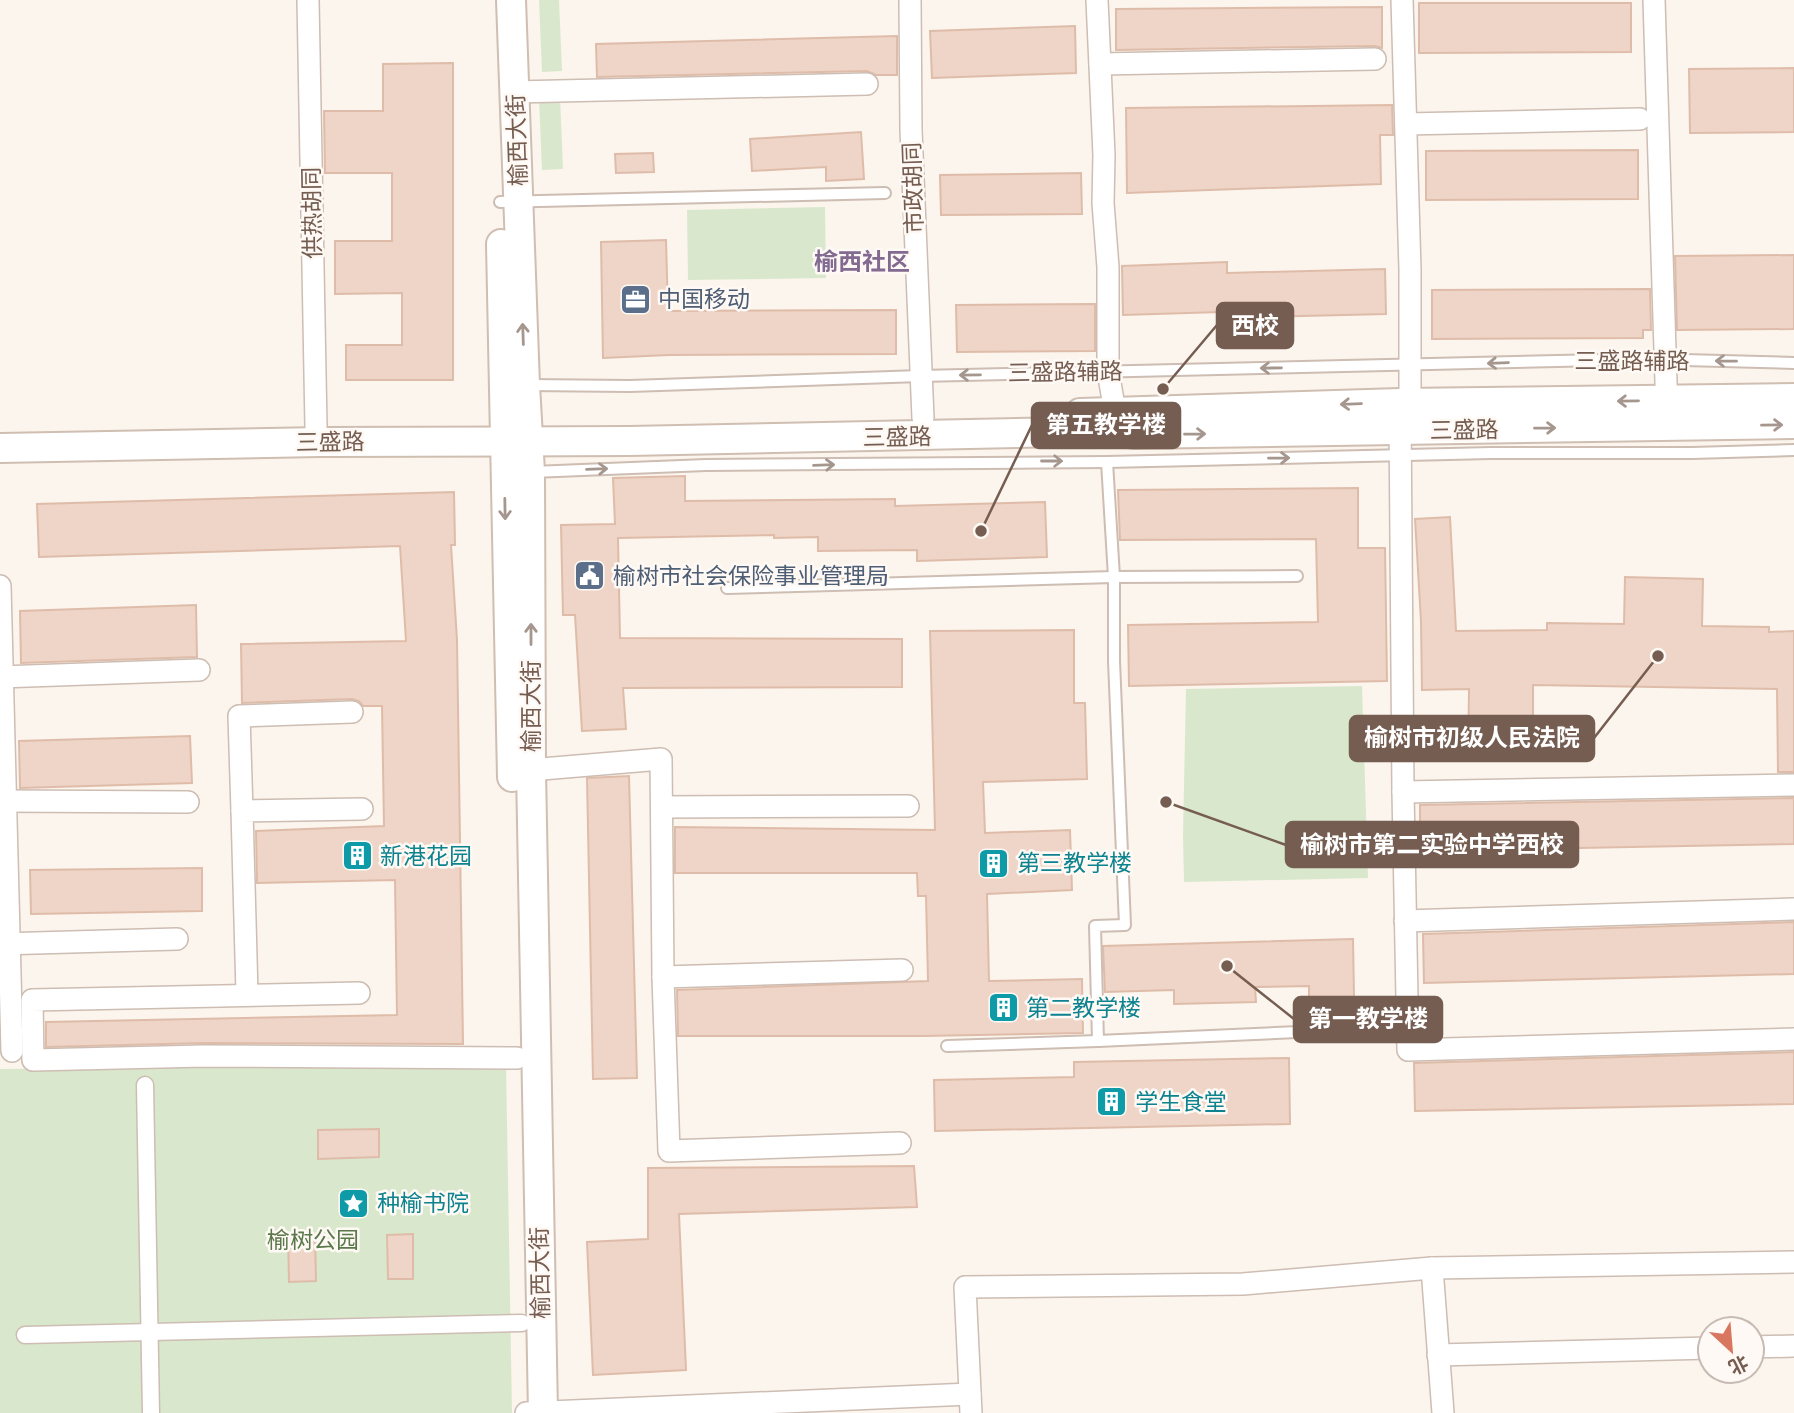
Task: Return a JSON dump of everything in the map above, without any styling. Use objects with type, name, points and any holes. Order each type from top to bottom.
[{"type":"main road","name":"榆西大街","points":[[496,0],[509,202],[517,472],[521,771],[543,1413]]},
{"type":"main road","name":"榆西大街","points":[[509,202],[515,92],[511,0]]},
{"type":"main road","name":"三盛路","points":[[0,429],[316,427],[862,438],[1114,431],[1133,434],[1401,443],[1794,398]]},
{"type":"main road","name":"三盛路","points":[[0,448],[1405,403],[1667,414],[1794,424]]},
{"type":"main road","name":"榆西大街","points":[[521,771],[517,1058],[526,1413]]},
{"type":"street","name":"供热胡同","points":[[308,0],[316,427]]},
{"type":"street","name":"市政胡同","points":[[911,0],[911,130],[923,418]]},
{"type":"street","points":[[1097,0],[1103,203],[1108,267],[1108,371],[1115,412]]},
{"type":"street","points":[[1402,0],[1412,366],[1401,443],[1408,1049],[1794,1039]]},
{"type":"street","points":[[1654,0],[1667,414]]},
{"type":"street","points":[[1100,64],[1375,59]]},
{"type":"street","points":[[515,92],[867,85]]},
{"type":"street","points":[[1406,124],[1640,119]]},
{"type":"street","points":[[0,586],[4,944],[12,1051]]},
{"type":"street","points":[[1,677],[199,670]]},
{"type":"street","points":[[247,994],[239,716],[352,712]]},
{"type":"street","points":[[521,771],[661,759],[663,976],[669,1151],[900,1143]]},
{"type":"street","points":[[1403,792],[1794,785]]},
{"type":"street","points":[[3,801],[188,802]]},
{"type":"street","points":[[662,807],[908,806]]},
{"type":"street","points":[[243,811],[362,809]]},
{"type":"street","points":[[1405,921],[1794,909]]},
{"type":"street","points":[[4,944],[177,939]]},
{"type":"street","points":[[663,976],[902,970]]},
{"type":"street","points":[[359,993],[33,1000],[33,1060],[204,1056],[517,1058]]},
{"type":"street","points":[[145,1084],[151,1413]]},
{"type":"street","points":[[526,1413],[970,1403],[965,1287],[1243,1284],[1432,1268],[1794,1262]]},
{"type":"street","points":[[1432,1268],[1443,1413]]},
{"type":"street","points":[[25,1335],[522,1323]]},
{"type":"street","points":[[1766,1347],[1794,1346]]},
{"type":"street","points":[[1438,1354],[1696,1348]]},
{"type":"lane","points":[[509,202],[885,193]]},
{"type":"lane","name":"三盛路辅路","points":[[514,385],[630,386],[1108,371],[1664,360],[1794,363]]},
{"type":"lane","points":[[517,472],[706,465],[1107,462],[1401,443],[1794,450]]},
{"type":"lane","points":[[1098,1041],[1096,926],[1125,925],[1114,577],[1107,462]]},
{"type":"lane","points":[[727,587],[1114,577],[1297,576]]},
{"type":"lane","points":[[947,1046],[1342,1030]]},
{"type":"green space","points":[[539,0],[559,0],[562,71],[542,72]]},
{"type":"green space","points":[[560,97],[563,169],[542,170],[539,98]]},
{"type":"green space","points":[[825,207],[826,278],[688,280],[687,210]]},
{"type":"green space","points":[[1362,686],[1368,878],[1184,882],[1186,689]]},
{"type":"green space","name":"榆树公园","points":[[506,1064],[512,1413],[0,1413],[0,1069]]},
{"type":"building","points":[[1419,3],[1631,3],[1631,52],[1419,53]]},
{"type":"building","points":[[1382,7],[1382,48],[1116,50],[1116,9]]},
{"type":"building","points":[[1075,26],[1076,73],[932,78],[930,31]]},
{"type":"building","points":[[897,36],[897,75],[876,75],[867,71],[597,77],[596,44]]},
{"type":"building","points":[[453,63],[453,380],[346,380],[346,345],[402,345],[402,293],[335,294],[335,241],[392,241],[392,173],[325,173],[324,111],[383,111],[383,64]]},
{"type":"building","points":[[1794,68],[1794,132],[1690,133],[1689,69]]},
{"type":"building","points":[[1392,105],[1393,135],[1380,135],[1381,184],[1127,193],[1126,108]]},
{"type":"building","points":[[861,132],[864,179],[826,181],[826,167],[752,171],[750,139]]},
{"type":"building","points":[[1638,150],[1638,199],[1426,200],[1426,151]]},
{"type":"building","points":[[653,153],[654,172],[616,173],[615,154]]},
{"type":"building","points":[[1081,173],[1082,214],[941,215],[940,175]]},
{"type":"building","points":[[666,240],[668,311],[896,310],[896,354],[603,358],[601,242]]},
{"type":"building","points":[[1794,255],[1794,329],[1677,330],[1675,256]]},
{"type":"building","points":[[1227,262],[1227,273],[1385,269],[1386,314],[1255,317],[1254,311],[1123,315],[1122,266]]},
{"type":"building","points":[[1650,289],[1651,330],[1643,330],[1643,338],[1432,339],[1432,290]]},
{"type":"building","points":[[1095,304],[1095,351],[957,352],[956,305]]},
{"type":"building","points":[[685,476],[685,501],[895,499],[895,506],[1045,502],[1047,557],[917,561],[917,550],[818,551],[818,537],[774,538],[774,535],[618,538],[620,638],[902,639],[902,687],[623,688],[626,729],[582,731],[575,615],[563,615],[561,525],[615,524],[613,478]]},
{"type":"building","points":[[1358,488],[1358,548],[1385,548],[1387,681],[1129,686],[1128,625],[1318,622],[1316,539],[1120,540],[1118,490]]},
{"type":"building","name":"新港花园","points":[[454,492],[455,545],[451,545],[457,640],[463,1044],[204,1043],[46,1047],[46,1022],[397,1015],[395,880],[257,883],[256,831],[384,826],[382,706],[363,706],[352,699],[242,703],[241,644],[406,641],[400,546],[39,557],[37,504]]},
{"type":"building","points":[[1450,517],[1456,631],[1547,630],[1547,623],[1624,624],[1625,577],[1703,579],[1702,626],[1769,627],[1769,632],[1794,631],[1794,772],[1778,772],[1777,689],[1533,685],[1533,756],[1468,755],[1469,689],[1422,690],[1415,519]]},
{"type":"building","points":[[196,605],[197,657],[21,663],[20,611]]},
{"type":"building","points":[[1074,630],[1074,703],[1085,703],[1087,779],[983,782],[985,833],[1070,830],[1072,890],[987,894],[989,981],[1082,979],[1083,1033],[678,1036],[677,990],[928,981],[926,896],[918,896],[917,873],[675,873],[675,827],[935,830],[930,631]]},
{"type":"building","points":[[190,736],[192,783],[20,788],[19,741]]},
{"type":"building","points":[[629,776],[637,1078],[593,1079],[587,778]]},
{"type":"building","points":[[1794,798],[1794,844],[1420,851],[1420,805]]},
{"type":"building","points":[[202,868],[202,911],[31,914],[30,870]]},
{"type":"building","points":[[1794,922],[1794,974],[1424,983],[1423,934]]},
{"type":"building","points":[[1353,939],[1354,997],[1309,998],[1309,986],[1255,987],[1256,1002],[1174,1004],[1174,990],[1105,992],[1103,946]]},
{"type":"building","points":[[1794,1052],[1794,1104],[1415,1111],[1414,1063]]},
{"type":"building","name":"学生食堂","points":[[1289,1058],[1290,1124],[935,1131],[934,1080],[1074,1077],[1074,1062]]},
{"type":"building","points":[[379,1129],[379,1157],[318,1159],[318,1130]]},
{"type":"building","points":[[914,1166],[917,1207],[679,1214],[686,1370],[593,1375],[587,1242],[648,1239],[648,1168]]},
{"type":"building","points":[[288,1234],[315,1234],[316,1281],[289,1282]]},
{"type":"building","points":[[413,1234],[413,1279],[388,1279],[387,1235]]},
{"type":"place","name":"中国移动","points":[[635,299]]},
{"type":"place","name":"西校","points":[[1163,389]]},
{"type":"place","name":"第五教学楼","points":[[981,531]]},
{"type":"place","name":"榆树市社会保险事业管理局","points":[[590,576]]},
{"type":"place","name":"榆树市初级人民法院","points":[[1658,656]]},
{"type":"place","name":"榆树市第二实验中学西校","points":[[1166,802]]},
{"type":"place","name":"新港花园","points":[[357,856]]},
{"type":"place","name":"第三教学楼","points":[[994,863]]},
{"type":"place","name":"第一教学楼","points":[[1227,966]]},
{"type":"place","name":"第二教学楼","points":[[1003,1008]]},
{"type":"place","name":"学生食堂","points":[[1112,1102]]},
{"type":"place","name":"种榆书院","points":[[354,1203]]},
{"type":"district","name":"榆西社区","points":[[862,261]]}]
